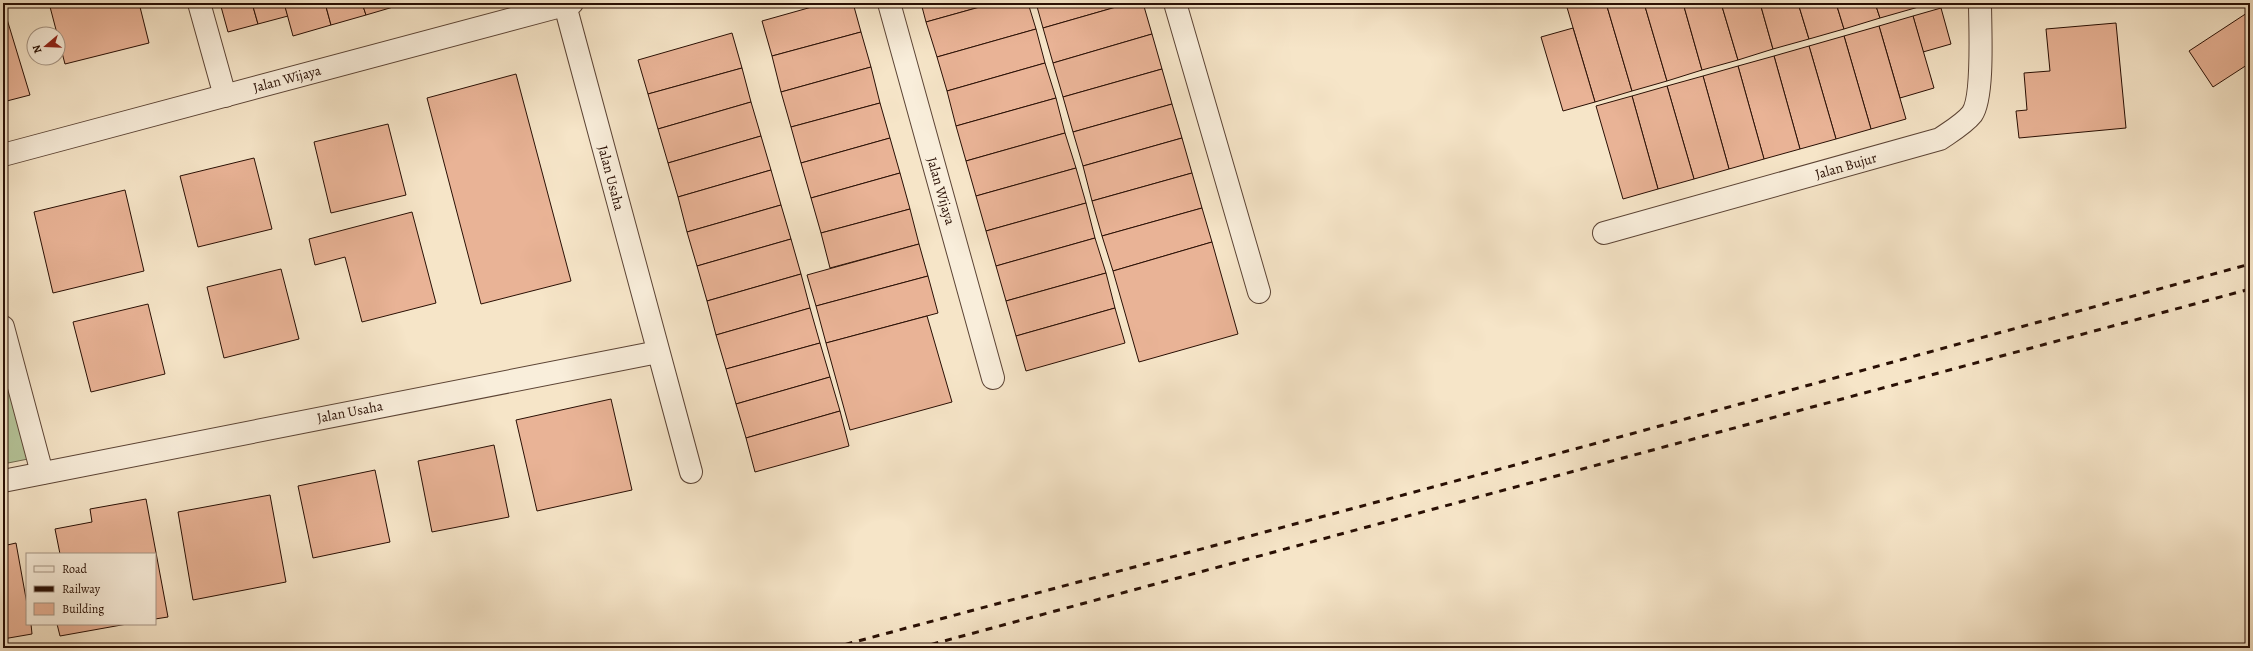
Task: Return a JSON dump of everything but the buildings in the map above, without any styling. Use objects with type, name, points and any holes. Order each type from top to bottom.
[{"type":"street","points":[[199,3],[225,96]]},
{"type":"street","name":"Jalan Wijaya","points":[[889,3],[993,378]]},
{"type":"street","points":[[1175,3],[1259,292]]},
{"type":"street","name":"Jalan Bujur","points":[[1604,233],[1940,139],[1972,114],[1976,104],[1979,79],[1980,3]]},
{"type":"street","name":"Jalan Wijaya","points":[[3,155],[568,4]]},
{"type":"street","name":"Jalan Usaha","points":[[568,4],[658,352],[691,472]]},
{"type":"street","points":[[3,327],[42,473]]},
{"type":"street","name":"Jalan Usaha","points":[[3,481],[658,352]]},
{"type":"green space","points":[[3,364],[28,459],[3,464]]},
{"type":"railway","points":[[832,648],[1627,435],[2250,264]]},
{"type":"railway","points":[[918,648],[2250,289]]}]
